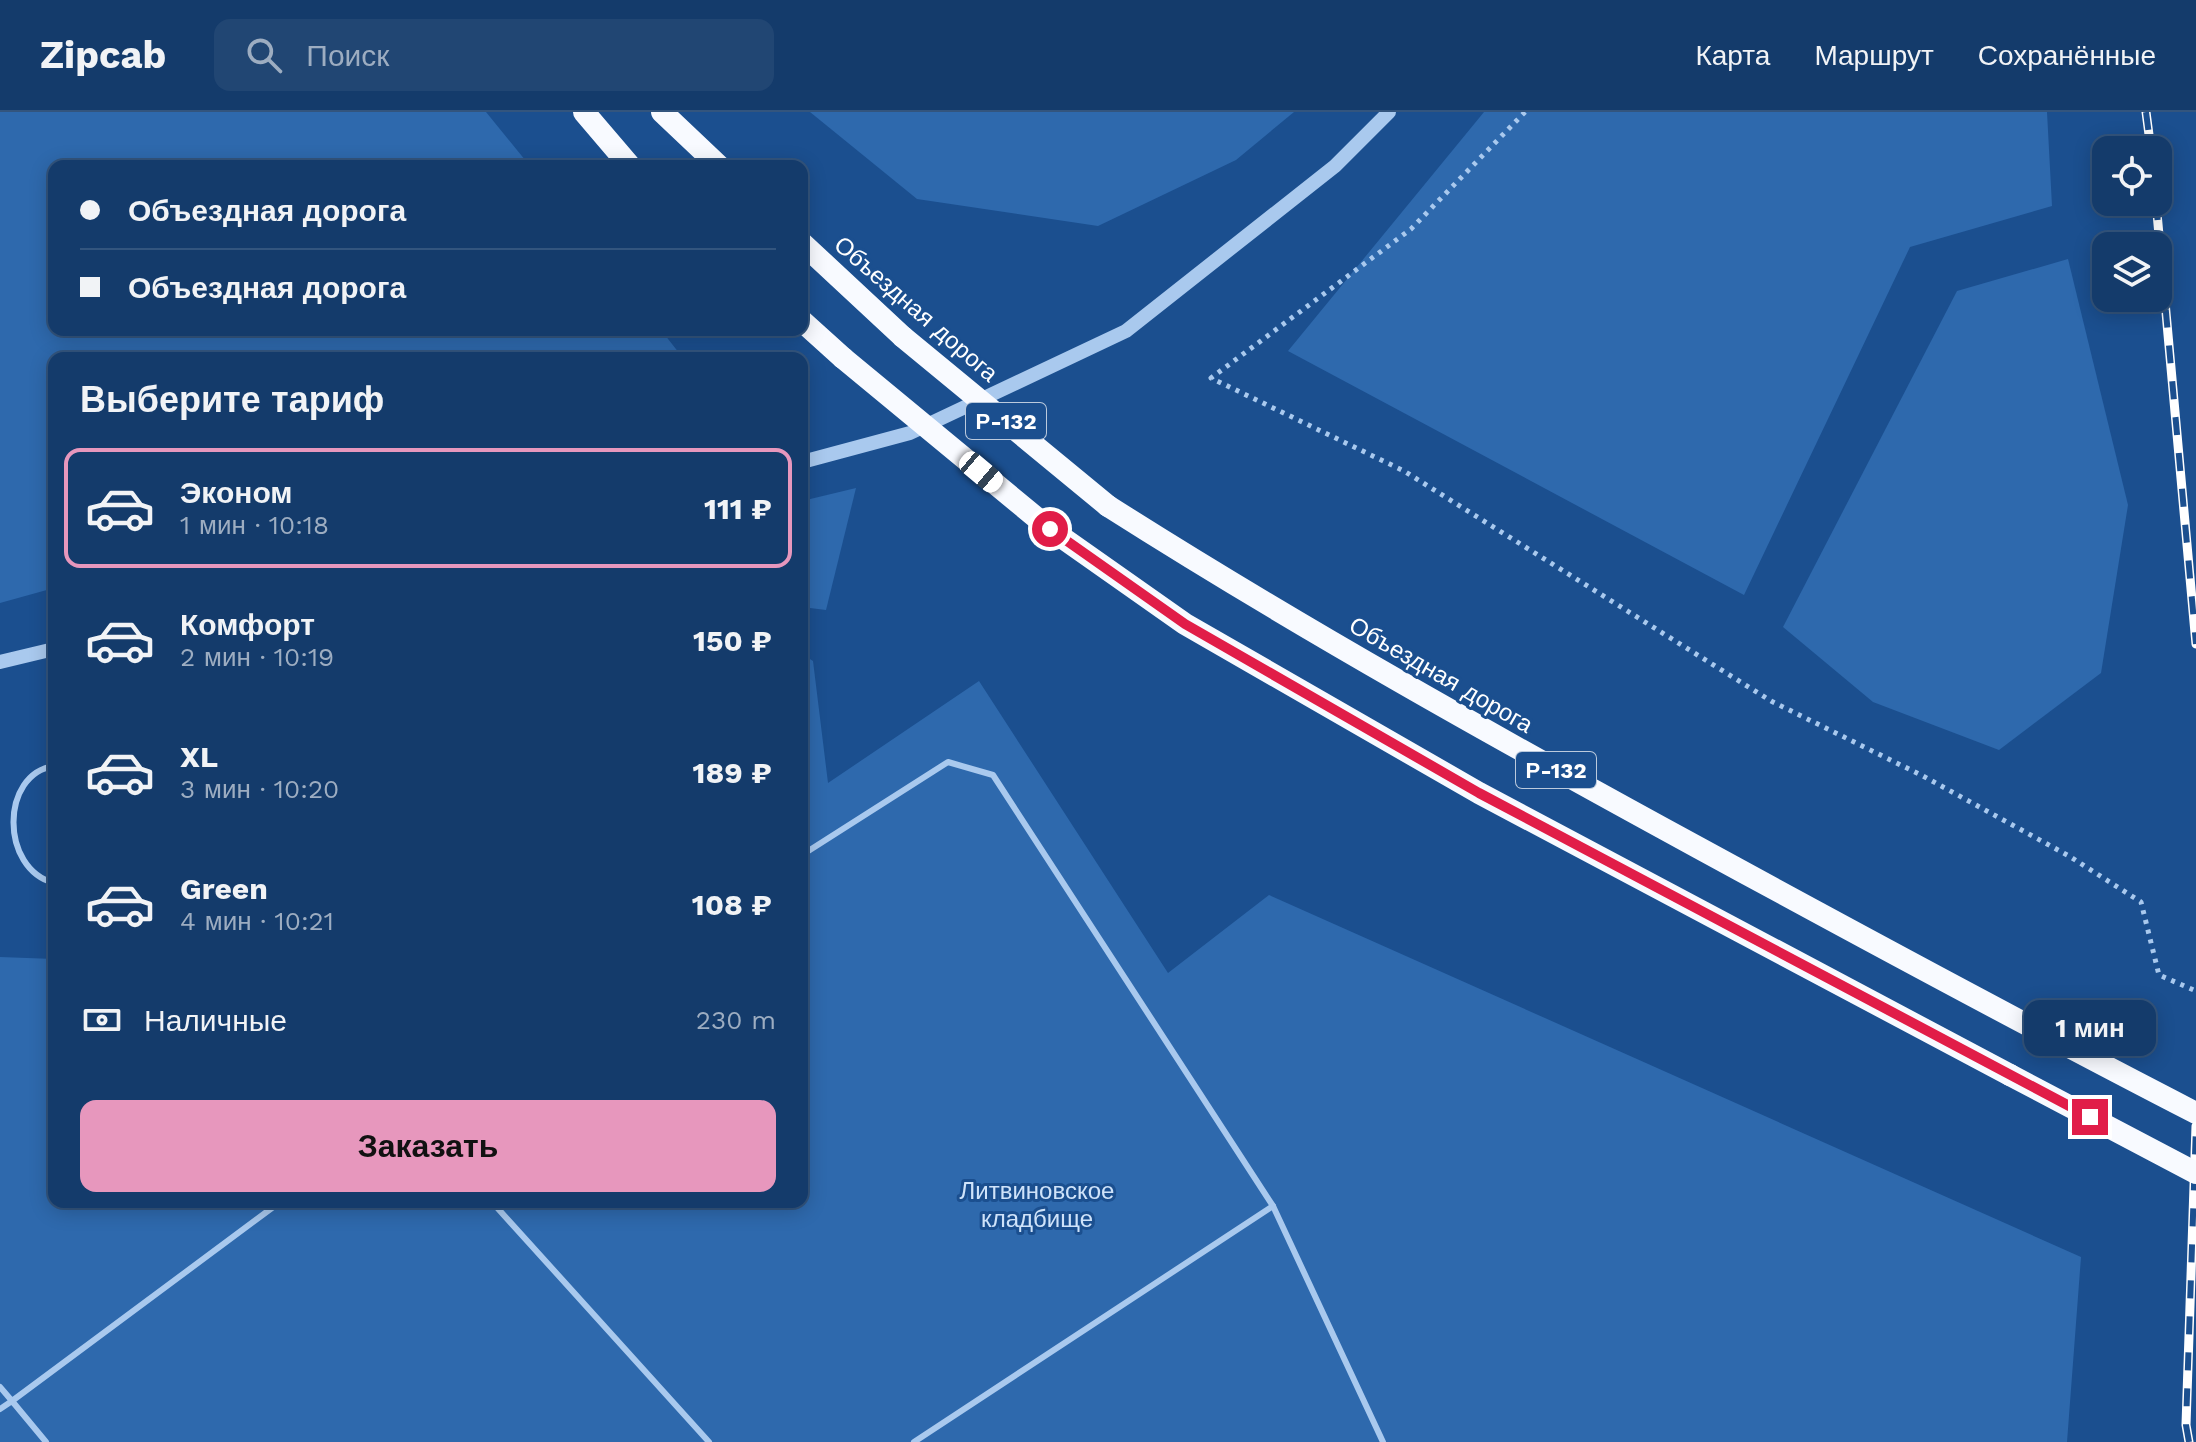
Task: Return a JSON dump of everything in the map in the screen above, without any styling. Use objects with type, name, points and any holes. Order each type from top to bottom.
[{"type":"highway","points":[[584,112],[625,160]]},
{"type":"highway","points":[[662,112],[713,160]]},
{"type":"highway","name":"Объездная дорога","points":[[808,249],[903,337],[1108,506],[1245,593],[1466,721],[2013,1019],[2196,1113]]},
{"type":"highway","name":"Р-132","points":[[808,326],[1050,529],[1185,624],[1439,771],[2196,1173]]},
{"type":"street","points":[[808,460],[910,433],[1126,331],[1335,166],[1389,112]]},
{"type":"street","points":[[0,662],[48,650]]},
{"type":"lane","points":[[808,851],[948,762],[993,775],[1273,1206],[1383,1442]]},
{"type":"lane","points":[[8,801],[28,775],[48,768]]},
{"type":"lane","points":[[13,859],[30,875],[48,881]]},
{"type":"lane","points":[[914,1442],[1273,1206]]},
{"type":"lane","points":[[0,1409],[272,1208]]},
{"type":"lane","points":[[497,1208],[709,1442]]},
{"type":"lane","points":[[0,1387],[46,1442]]},
{"type":"path","points":[[1525,112],[1411,229],[1211,378],[1404,471],[1771,701],[1923,776],[2069,856],[2141,902],[2159,975],[2196,991]]},
{"type":"green space","points":[[0,112],[486,112],[525,160],[48,160],[48,336],[666,336],[678,352],[48,352],[48,590],[0,603]]},
{"type":"green space","points":[[810,112],[1294,112],[1236,160],[1098,226],[917,199]]},
{"type":"green space","points":[[1484,112],[2047,112],[2052,206],[1910,247],[1744,595],[1288,351]]},
{"type":"green space","points":[[2068,259],[2128,505],[2101,673],[1999,750],[1873,702],[1783,627],[1957,291]]},
{"type":"green space","points":[[856,488],[826,610],[808,608],[808,500]]},
{"type":"green space","name":"Литвиновское кладбище","points":[[808,658],[813,661],[828,783],[979,681],[1168,973],[1269,895],[2081,1257],[2067,1442],[0,1442],[0,957],[48,959],[48,1208],[808,1208]]},
{"type":"railway","points":[[2146,112],[2149,136]]},
{"type":"railway","points":[[2157,216],[2196,644]]},
{"type":"railway","points":[[2189,1442],[2186,1425],[2196,1126]]},
{"type":"route","points":[[1050,529],[1185,624],[1479,793],[2090,1117]]}]
